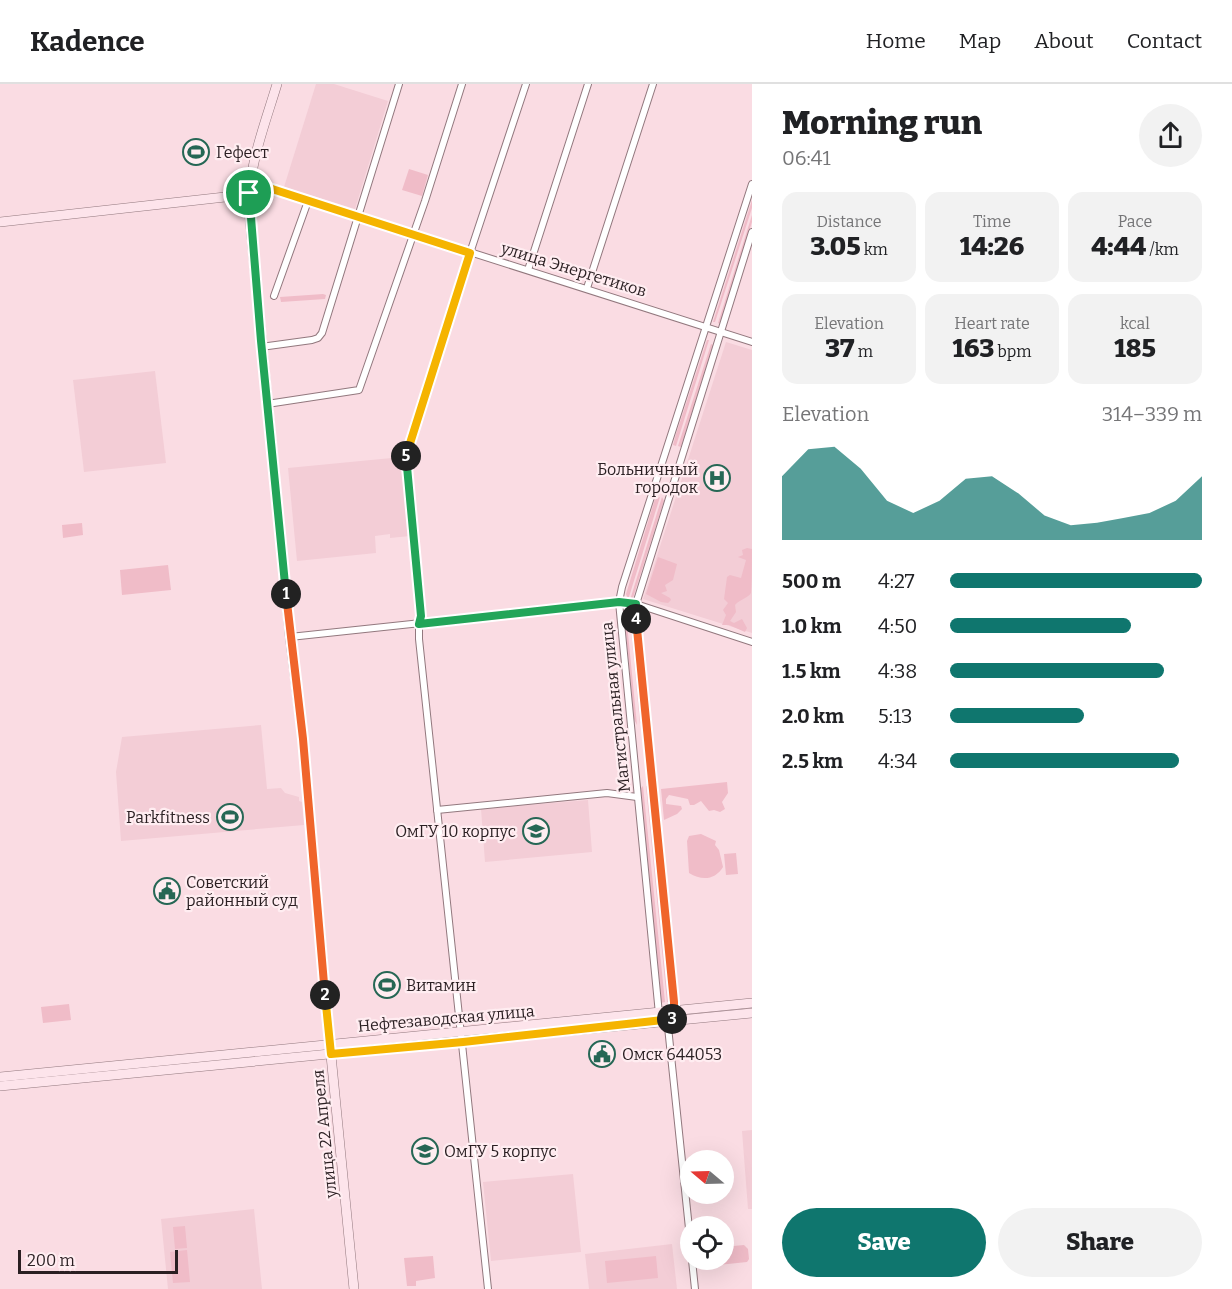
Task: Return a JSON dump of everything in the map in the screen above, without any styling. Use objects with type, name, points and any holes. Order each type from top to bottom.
[{"type":"main road","name":"улица 22 Апреля","points":[[277,84],[254,162],[249,193],[261,347],[290,637],[303,739],[328,1032],[326,1049],[332,1066],[354,1289]]},
{"type":"main road","name":"улица Энергетиков","points":[[0,222],[249,193]]},
{"type":"main road","name":"Нефтезаводская улица","points":[[462,1037],[658,1013],[670,1020],[752,1003]]},
{"type":"main road","name":"Нефтезаводская улица","points":[[0,1086],[342,1047],[752,1013]]},
{"type":"main road","points":[[328,1032],[342,1047],[332,1066]]},
{"type":"main road","name":"Нефтезаводская улица","points":[[0,1077],[326,1049]]},
{"type":"street","points":[[261,347],[312,340],[318,338],[322,333],[399,84]]},
{"type":"street","points":[[267,404],[359,390],[462,84]]},
{"type":"street","points":[[488,1289],[437,810],[406,454],[526,84]]},
{"type":"street","points":[[528,270],[588,84]]},
{"type":"street","points":[[587,288],[653,84]]},
{"type":"street","name":"Магистральная улица","points":[[670,1020],[658,1013],[619,602],[622,586],[752,184]]},
{"type":"street","name":"улица Энергетиков","points":[[249,193],[258,187],[266,187],[752,342]]},
{"type":"street","points":[[274,296],[308,201]]},
{"type":"street","name":"Магистральная улица","points":[[688,1216],[636,604],[752,232]]},
{"type":"street","points":[[290,637],[619,602],[636,604],[752,642]]},
{"type":"street","points":[[437,810],[607,793],[637,797]]},
{"type":"street","points":[[693,1270],[695,1289]]},
{"type":"shaded area","points":[[316,84],[334,84],[388,101],[355,209],[284,187]]},
{"type":"shaded area","points":[[409,169],[428,175],[422,196],[402,190]]},
{"type":"shaded area","points":[[752,200],[752,208],[715,322],[713,322]]},
{"type":"shaded area","points":[[752,215],[752,222],[720,324],[718,323]]},
{"type":"shaded area","points":[[326,295],[325,299],[281,302],[280,297]]},
{"type":"shaded area","points":[[707,340],[709,340],[676,446],[673,445],[676,434]]},
{"type":"shaded area","name":"Больничный городок","points":[[726,342],[752,350],[752,633],[643,599]]},
{"type":"shaded area","points":[[711,344],[713,345],[681,447],[678,446]]},
{"type":"shaded area","points":[[155,371],[166,463],[84,472],[73,380]]},
{"type":"shaded area","points":[[402,457],[410,536],[390,538],[390,534],[375,536],[376,553],[297,561],[288,468]]},
{"type":"shaded area","points":[[660,497],[628,600],[626,594],[655,499]]},
{"type":"shaded area","points":[[662,497],[664,501],[633,598],[630,600]]},
{"type":"shaded area","points":[[82,523],[83,535],[63,538],[62,525]]},
{"type":"shaded area","points":[[752,549],[751,593],[735,605],[736,612],[730,621],[734,623],[742,619],[747,628],[745,632],[729,625],[722,625],[726,615],[723,610],[728,603],[724,599],[727,577],[730,575],[741,578],[746,560],[738,557],[743,555],[742,550]]},
{"type":"shaded area","points":[[658,557],[677,564],[673,580],[665,585],[667,591],[661,593],[670,598],[668,603],[646,594]]},
{"type":"shaded area","points":[[168,565],[171,590],[122,595],[120,570]]},
{"type":"shaded area","points":[[627,609],[637,725],[634,719],[624,612]]},
{"type":"shaded area","points":[[629,609],[632,614],[642,717],[640,724]]},
{"type":"shaded area","points":[[261,725],[267,789],[281,788],[285,793],[299,797],[299,801],[302,802],[304,825],[121,841],[116,772],[122,737]]},
{"type":"shaded area","points":[[727,782],[728,793],[722,802],[725,809],[720,812],[709,811],[701,801],[690,805],[688,799],[669,795],[666,804],[681,806],[682,809],[664,820],[661,789]]},
{"type":"shaded area","points":[[643,786],[665,1002],[661,1003],[640,789]]},
{"type":"shaded area","points":[[646,786],[649,787],[670,1002],[667,1002]]},
{"type":"shaded area","name":"ОмГУ 10 корпус","points":[[588,800],[592,852],[485,862],[481,809]]},
{"type":"shaded area","points":[[701,834],[716,841],[715,845],[719,850],[723,867],[716,875],[708,878],[689,873],[687,841],[689,836]]},
{"type":"shaded area","points":[[736,853],[738,874],[726,875],[724,854]]},
{"type":"shaded area","points":[[69,1004],[71,1020],[43,1023],[41,1007]]},
{"type":"shaded area","points":[[752,1130],[752,1209],[748,1209],[742,1131]]},
{"type":"shaded area","points":[[573,1174],[581,1252],[491,1261],[483,1182]]},
{"type":"shaded area","points":[[254,1209],[262,1289],[168,1289],[161,1219]]},
{"type":"shaded area","points":[[185,1226],[187,1248],[175,1249],[173,1227]]},
{"type":"shaded area","points":[[672,1244],[677,1289],[589,1289],[585,1254]]},
{"type":"shaded area","points":[[744,1245],[748,1249],[747,1262],[734,1263],[734,1246]]},
{"type":"shaded area","points":[[187,1250],[190,1282],[173,1283],[170,1252]]},
{"type":"shaded area","points":[[433,1256],[435,1278],[416,1281],[416,1286],[407,1286],[404,1258]]},
{"type":"shaded area","points":[[656,1256],[658,1278],[607,1283],[605,1261]]},
{"type":"place","name":"Гефест","points":[[196,152]]},
{"type":"place","name":"Больничный городок","points":[[717,478]]},
{"type":"place","name":"Parkfitness","points":[[230,817]]},
{"type":"place","name":"ОмГУ 10 корпус","points":[[536,831]]},
{"type":"place","name":"Советский районный суд","points":[[167,891]]},
{"type":"place","name":"Витамин","points":[[387,985]]},
{"type":"place","name":"Омск 644053","points":[[602,1054]]},
{"type":"place","name":"ОмГУ 5 корпус","points":[[425,1151]]},
{"type":"route","points":[[258,187],[266,187],[470,253],[406,454],[421,616],[419,624],[619,602],[636,604],[635,614],[674,1002],[674,1016],[671,1021],[331,1054],[303,739],[290,637],[261,341],[249,193],[258,187]]}]
